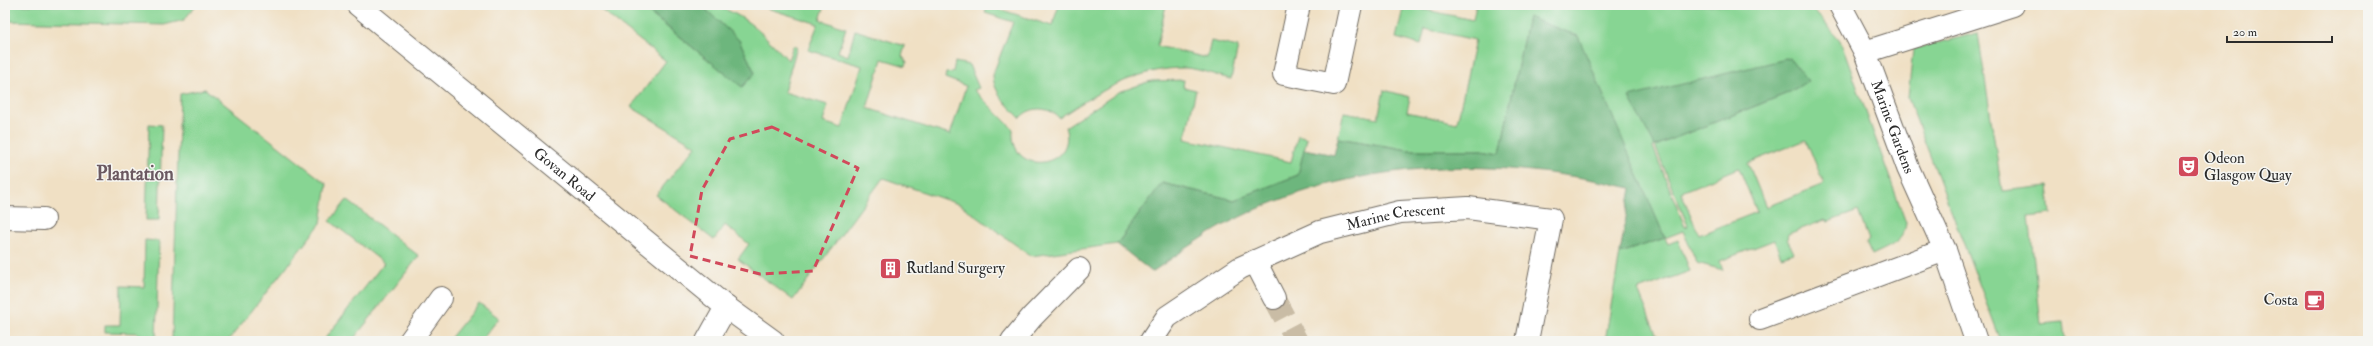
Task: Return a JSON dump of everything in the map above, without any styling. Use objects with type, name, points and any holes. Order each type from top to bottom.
[{"type":"street","name":"Govan Road","points":[[358,5],[726,307],[773,341]]},
{"type":"street","points":[[1299,5],[1284,74],[1334,84],[1351,5]]},
{"type":"street","name":"Marine Gardens","points":[[1840,5],[1865,52],[1908,168],[1945,250],[1976,341]]},
{"type":"street","points":[[1865,52],[2013,5]]},
{"type":"street","name":"Marine Crescent","points":[[1151,341],[1167,317],[1240,268],[1320,232],[1400,212],[1468,208],[1551,219],[1527,341]]},
{"type":"street","points":[[5,218],[44,219]]},
{"type":"street","points":[[1760,319],[1945,250]]},
{"type":"street","points":[[1255,262],[1274,298]]},
{"type":"street","points":[[1012,341],[1032,317],[1079,269]]},
{"type":"street","points":[[410,341],[441,298]]},
{"type":"street","points":[[707,341],[726,307]]},
{"type":"highlighted area","points":[[772,127],[858,168],[813,271],[760,274],[690,256],[702,190],[730,139]]},
{"type":"green space","points":[[5,5],[196,5],[184,20],[164,25],[5,21]]},
{"type":"green space","points":[[595,5],[639,5],[725,73],[755,73],[739,40],[701,5],[714,6],[727,10],[749,23],[760,32],[788,60],[793,46],[797,47],[784,92],[828,105],[823,122],[842,128],[862,66],[808,50],[818,24],[757,5],[825,5],[820,20],[846,28],[838,52],[848,56],[855,30],[905,46],[902,56],[907,62],[906,66],[882,59],[867,108],[950,135],[966,86],[945,78],[946,73],[953,72],[955,62],[969,65],[979,88],[974,90],[1013,129],[1015,145],[1021,156],[1031,161],[1043,162],[1054,159],[1062,151],[1067,141],[1065,127],[1119,92],[1151,81],[1184,80],[1183,87],[1196,90],[1185,139],[1291,162],[1298,135],[1307,138],[1298,175],[1234,200],[1162,183],[1117,244],[1031,256],[961,205],[883,178],[793,300],[738,259],[749,244],[725,225],[714,240],[656,195],[696,146],[631,107],[666,61]]},
{"type":"green space","points":[[640,5],[701,5],[739,40],[755,73],[742,87]]},
{"type":"green space","points":[[987,5],[1000,5],[999,9],[1052,26],[1059,5],[1166,5],[1157,46],[1207,58],[1211,41],[1238,47],[1231,79],[1186,68],[1152,72],[1119,83],[1059,118],[1050,111],[1040,109],[1029,111],[1020,118],[998,93],[993,74],[1013,22],[985,13]]},
{"type":"green space","points":[[1404,5],[1421,5],[1421,9],[1473,20],[1476,5],[1809,5],[1840,40],[1906,223],[1905,230],[1899,240],[1894,244],[1872,255],[1866,242],[1869,240],[1858,211],[1828,222],[1825,220],[1788,234],[1787,239],[1794,253],[1781,257],[1774,240],[1720,261],[1723,270],[1697,263],[1683,231],[1665,238],[1528,17],[1500,153],[1482,150],[1409,150],[1338,138],[1344,112],[1378,118],[1384,90],[1410,97],[1407,112],[1457,123],[1475,40],[1425,29],[1421,45],[1396,38]],"holes":[[[1807,81],[1788,93],[1655,146]],[[1806,140],[1824,184],[1766,207],[1748,163]],[[1655,146],[1688,226],[1685,227],[1653,147]],[[1739,168],[1757,212],[1699,235],[1681,192]]]},
{"type":"green space","points":[[1528,17],[1578,36],[1665,238],[1620,253],[1631,188],[1581,178],[1532,171],[1483,168],[1434,168],[1385,173],[1337,182],[1289,197],[1242,216],[1219,228],[1152,272],[1117,244],[1162,183],[1234,200],[1298,175],[1304,149],[1334,155],[1338,138],[1409,150],[1482,150],[1500,153]]},
{"type":"green space","points":[[1978,33],[2002,191],[2048,186],[2051,214],[2029,217],[2041,324],[2063,322],[2065,341],[2001,341],[1908,98],[1913,49]]},
{"type":"green space","points":[[1790,58],[1808,81],[1788,93],[1655,146],[1629,97]]},
{"type":"green space","points":[[205,89],[327,184],[321,223],[228,341],[172,341],[180,94]]},
{"type":"green space","points":[[149,124],[162,125],[159,220],[146,220]]},
{"type":"green space","points":[[347,200],[419,256],[352,341],[323,341],[384,263],[330,221]]},
{"type":"green space","points":[[1665,238],[1668,244],[1678,240],[1690,271],[1638,290],[1659,341],[1605,341],[1620,253]]},
{"type":"green space","points":[[145,240],[159,241],[156,341],[138,341],[138,333],[105,332],[105,325],[120,325],[121,286],[144,287]]},
{"type":"green space","points":[[479,303],[499,318],[481,341],[448,341]]},
{"type":"tunnel","points":[[1274,298],[1297,341]]},
{"type":"place","name":"Odeon Glasgow Quay","points":[[2188,167]]},
{"type":"place","name":"Rutland Surgery","points":[[891,268]]},
{"type":"place","name":"Costa","points":[[2314,300]]},
{"type":"district","name":"Plantation","points":[[135,174]]}]
